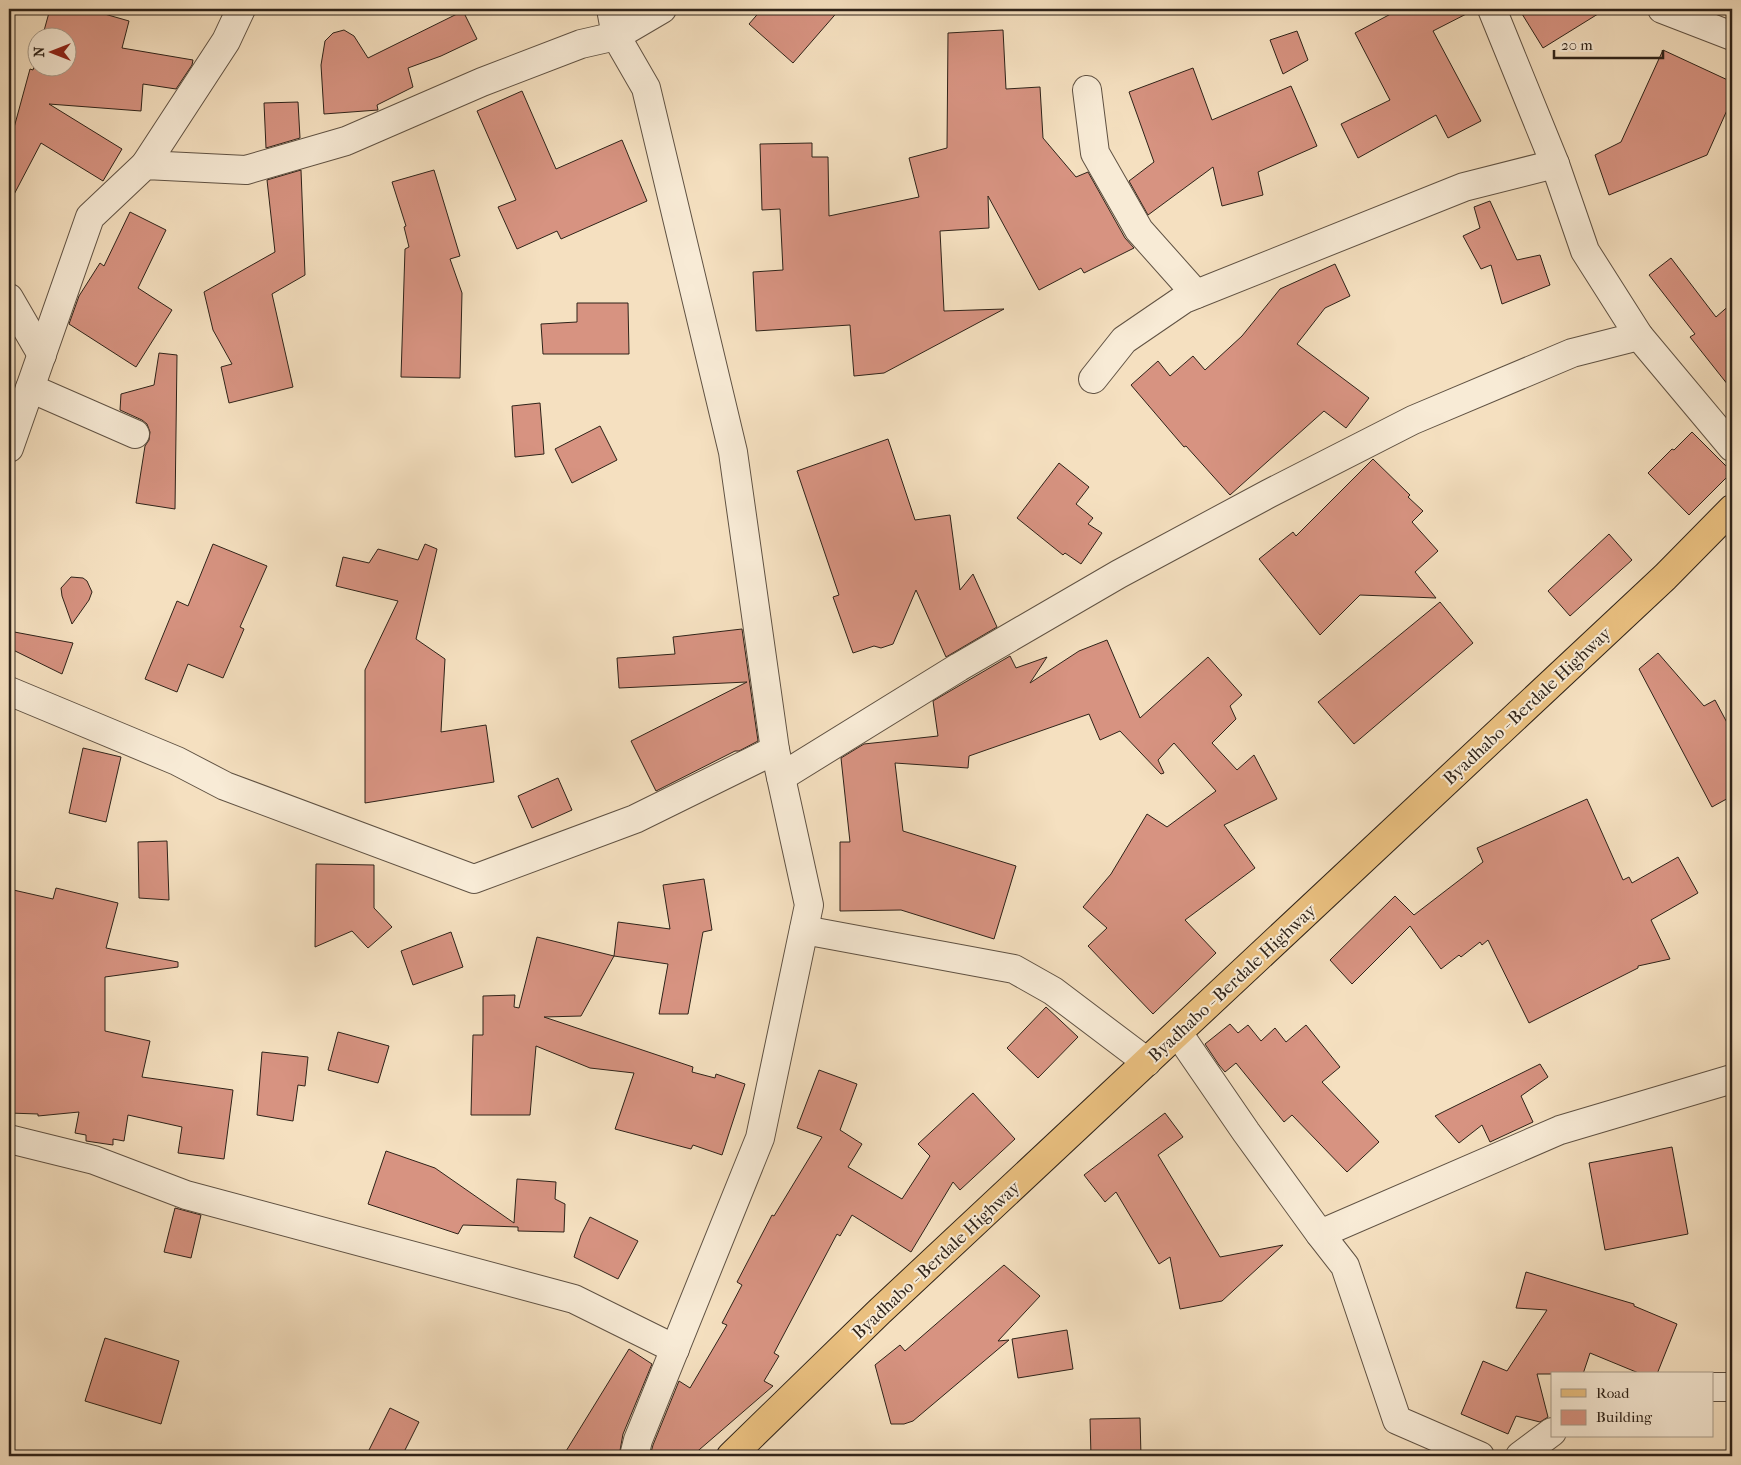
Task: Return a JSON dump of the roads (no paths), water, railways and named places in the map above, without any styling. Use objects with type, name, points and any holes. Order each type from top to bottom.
[{"type":"main road","name":"Byadhabo - Berdale Highway","points":[[731,1456],[879,1312],[1657,584],[1732,509]]},
{"type":"street","points":[[9,448],[90,217],[145,165],[226,40],[241,9]]},
{"type":"street","points":[[611,9],[616,36],[646,88],[733,452],[775,750],[808,905],[760,1138],[638,1440],[634,1456]]},
{"type":"street","points":[[145,165],[246,170],[346,141],[482,82],[581,44],[616,36],[662,9]]},
{"type":"street","points":[[1492,9],[1555,164],[1585,251],[1639,336],[1732,447]]},
{"type":"street","points":[[1662,9],[1732,36]]},
{"type":"street","points":[[1087,90],[1095,153],[1139,230],[1196,294]]},
{"type":"street","points":[[1093,379],[1124,340],[1184,299],[1464,187],[1555,164]]},
{"type":"street","points":[[9,298],[42,355]]},
{"type":"street","points":[[781,777],[959,667],[1119,574],[1276,490],[1413,420],[1572,354],[1639,336]]},
{"type":"street","points":[[30,388],[135,434]]},
{"type":"street","points":[[9,691],[177,761],[225,786],[474,879],[635,819],[775,750]]},
{"type":"street","points":[[804,930],[1014,969],[1053,991],[1147,1062]]},
{"type":"street","points":[[1178,1033],[1246,1132],[1345,1266],[1397,1420],[1480,1456]]},
{"type":"street","points":[[1320,1234],[1560,1130],[1732,1080]]},
{"type":"street","points":[[9,1139],[94,1160],[186,1195],[574,1300],[675,1349]]},
{"type":"street","points":[[1714,1387],[1732,1387]]},
{"type":"street","points":[[1520,1456],[1551,1433]]}]
